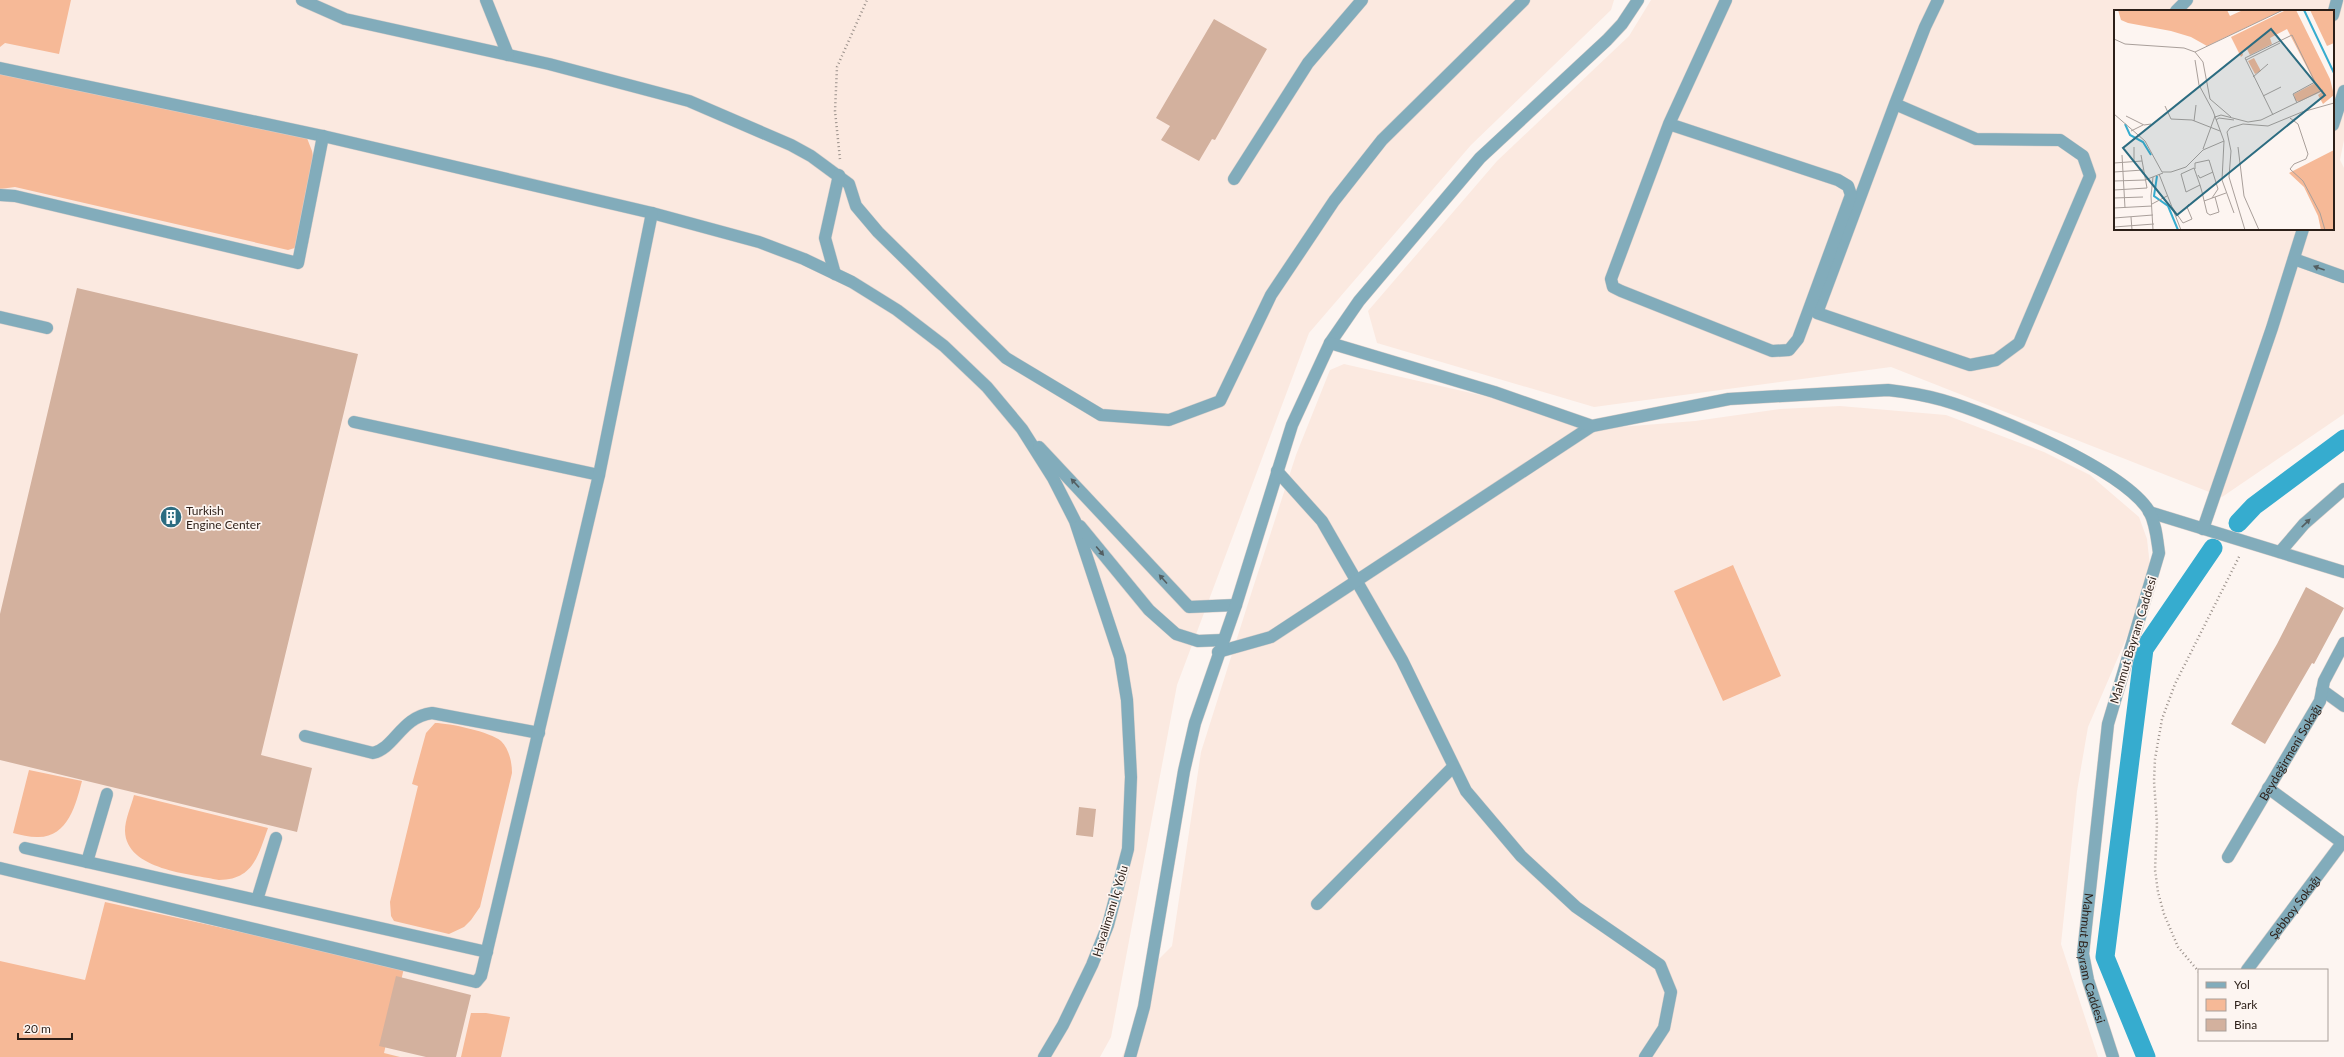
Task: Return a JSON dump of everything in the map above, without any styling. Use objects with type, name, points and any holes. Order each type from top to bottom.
[{"type":"street","points":[[302,0],[345,19],[508,55],[689,101],[792,145],[839,175],[849,184],[856,206],[878,232],[1006,358],[1101,415],[1168,420],[1220,401],[1271,295],[1334,201],[1382,140],[1524,0]]},
{"type":"street","points":[[486,0],[508,55]]},
{"type":"street","points":[[1234,179],[1308,63],[1362,0]]},
{"type":"street","points":[[1130,1057],[1144,1007],[1184,771],[1195,723],[1218,652],[1236,606],[1292,425],[1330,342],[1359,301],[1480,158],[1608,40],[1622,24],[1638,0]]},
{"type":"street","points":[[1669,124],[1838,180],[1848,186],[1851,195],[1798,339],[1789,350],[1772,351],[1613,287],[1611,279],[1669,124],[1726,0]]},
{"type":"street","points":[[1895,104],[1976,139],[2060,140],[2084,156],[2090,176],[2019,343],[1996,360],[1970,365],[1817,313],[1895,104],[1925,27],[1938,0]]},
{"type":"street","points":[[2177,10],[2187,0]]},
{"type":"street","points":[[2334,11],[2337,0]]},
{"type":"street","points":[[0,68],[323,136],[652,213],[759,242],[835,274],[897,310],[944,346],[987,387],[1022,429],[1189,607],[1236,606]]},
{"type":"street","points":[[2334,120],[2344,91]]},
{"type":"street","points":[[0,195],[15,196],[298,262],[323,136]]},
{"type":"street","points":[[835,274],[825,238],[839,175]]},
{"type":"street","points":[[0,868],[476,982],[481,976],[487,952],[599,475],[652,213]]},
{"type":"street","points":[[2203,528],[2303,230]]},
{"type":"street","points":[[2294,259],[2344,277]]},
{"type":"street","points":[[0,317],[47,328]]},
{"type":"street","points":[[1330,342],[1494,392],[1592,426]]},
{"type":"street","name":"Mahmut Bayram Caddesi","points":[[1592,426],[1729,399],[1888,390],[1943,400],[2012,427],[2077,456],[2116,480],[2136,496],[2149,512],[2157,532],[2159,553],[2108,724],[2084,946],[2088,980],[2113,1057]]},
{"type":"street","points":[[354,422],[599,475]]},
{"type":"street","points":[[1218,652],[1271,637],[1330,600],[1355,580],[1512,480],[1592,426]]},
{"type":"street","points":[[1022,429],[1053,478],[1075,521],[1149,610],[1176,634],[1198,641],[1223,640]]},
{"type":"street","points":[[1278,471],[1322,521],[1402,660],[1466,791],[1521,856],[1576,907],[1660,965],[1671,992],[1664,1028],[1645,1057]]},
{"type":"street","points":[[2280,552],[2304,524],[2344,489]]},
{"type":"street","points":[[2149,512],[2344,572]]},
{"type":"street","name":"Havalimanı İç Yolu","points":[[1044,1057],[1077,999],[1092,965],[1110,918],[1128,849],[1131,777],[1127,700],[1120,657],[1075,521]]},
{"type":"street","name":"Beydeğirmeni Sokağı","points":[[2228,857],[2320,701],[2324,681],[2344,643]]},
{"type":"street","points":[[2322,690],[2344,706]]},
{"type":"street","points":[[305,736],[372,753],[379,752],[408,722],[420,714],[432,713],[539,733]]},
{"type":"street","points":[[1317,904],[1453,767]]},
{"type":"street","points":[[2268,788],[2343,844]]},
{"type":"street","points":[[87,862],[106,794]]},
{"type":"street","points":[[257,900],[276,838]]},
{"type":"street","name":"Şebboy Sokağı","points":[[2248,969],[2343,844]]},
{"type":"street","points":[[25,848],[487,952]]},
{"type":"path","points":[[839,175],[840,164],[835,111],[837,67],[867,0]]},
{"type":"path","points":[[2198,971],[2178,947],[2164,914],[2158,892],[2155,870],[2157,824],[2154,781],[2155,759],[2162,719],[2174,684],[2247,542]]},
{"type":"shaded area","points":[[0,0],[1614,0],[1611,10],[1471,145],[1309,333],[1177,685],[1111,1037],[1100,1057],[0,1057]]},
{"type":"shaded area","points":[[1651,0],[2344,0],[2344,140],[2340,160],[2344,168],[2344,414],[2222,497],[1891,367],[1594,407],[1377,343],[1368,311],[1497,161],[1629,36]]},
{"type":"shaded area","points":[[1344,364],[1620,427],[1695,421],[1780,409],[1840,406],[1946,415],[2044,452],[2090,475],[2139,517],[2147,539],[2150,566],[2135,618],[2088,727],[2077,791],[2061,944],[2098,1057],[1122,1057],[1133,1031],[1143,975],[1172,946],[1201,752],[1251,594],[1296,455],[1330,370]]},
{"type":"green space","points":[[0,0],[71,0],[59,54],[5,43],[0,47]]},
{"type":"green space","points":[[0,68],[305,133],[312,151],[319,185],[308,244],[288,250],[15,187],[0,189]]},
{"type":"green space","points":[[1733,565],[1781,676],[1723,701],[1674,591]]},
{"type":"green space","points":[[435,723],[470,729],[496,738],[501,741],[506,748],[510,756],[512,769],[480,907],[464,927],[449,934],[394,921],[391,916],[390,902],[418,786],[412,784],[426,733]]},
{"type":"green space","points":[[29,770],[82,781],[77,800],[69,818],[56,832],[48,836],[34,837],[13,833]]},
{"type":"green space","points":[[134,795],[268,828],[257,857],[247,871],[240,876],[219,880],[177,872],[148,862],[136,854],[128,844],[125,826]]},
{"type":"green space","points":[[105,902],[404,968],[384,1053],[400,1057],[0,1057],[0,961],[85,980]]},
{"type":"green space","points":[[471,1013],[486,1013],[510,1017],[501,1057],[461,1057]]},
{"type":"building","points":[[1214,19],[1267,49],[1215,140],[1212,139],[1199,161],[1161,140],[1170,126],[1156,118]]},
{"type":"building","name":"Turkish Engine Center","points":[[77,288],[358,354],[261,755],[312,768],[297,832],[0,760],[0,614]]},
{"type":"building","points":[[2306,587],[2344,608],[2314,664],[2312,663],[2265,744],[2231,724],[2277,644]]},
{"type":"building","points":[[1079,807],[1096,809],[1093,837],[1076,835]]},
{"type":"building","points":[[396,976],[471,995],[456,1057],[426,1057],[379,1046]]},
{"type":"waterway","points":[[2238,523],[2254,506],[2344,439]]},
{"type":"waterway","points":[[2146,1057],[2105,957],[2144,649],[2213,548]]},
{"type":"place","name":"Turkish Engine Center","points":[[171,517]]}]
